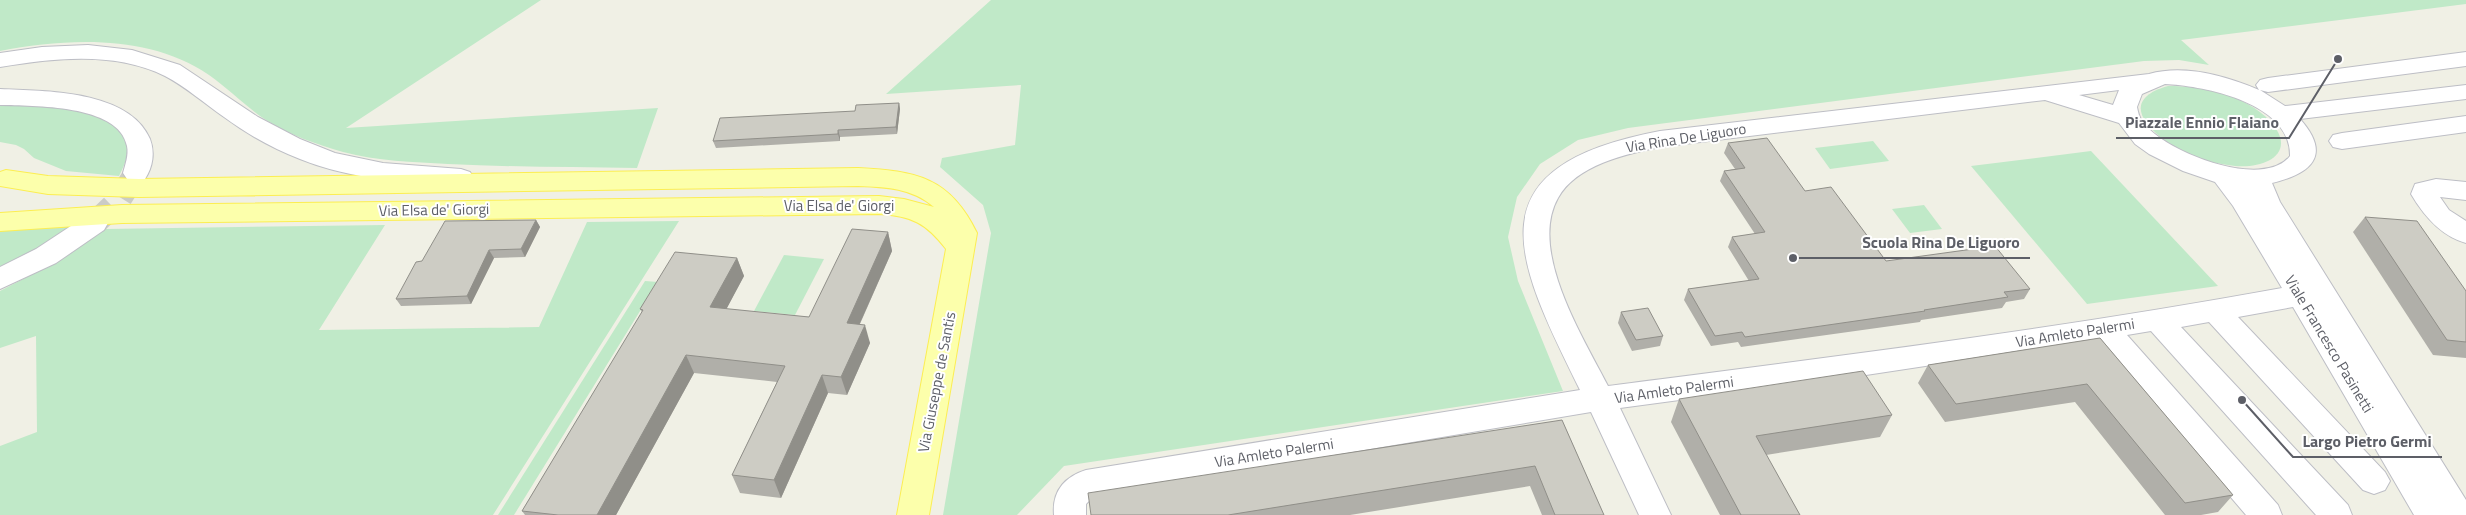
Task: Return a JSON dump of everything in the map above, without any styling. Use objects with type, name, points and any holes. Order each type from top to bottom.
[{"type":"main road","name":"Via Elsa de' Giorgi","points":[[2,179],[48,185],[139,188],[858,177],[895,180],[922,187],[936,194],[948,204],[958,218],[963,233],[962,250]]},
{"type":"main road","name":"Via Elsa de' Giorgi","points":[[0,222],[122,214],[879,204],[920,210],[934,217],[962,250]]},
{"type":"main road","name":"Via Giuseppe de Santis","points":[[912,515],[962,250]]},
{"type":"street","points":[[0,60],[81,53],[103,53],[142,58],[173,70],[262,131],[323,159],[380,170],[508,183]]},
{"type":"street","points":[[2268,85],[2466,59]]},
{"type":"street","points":[[2439,63],[2466,82]]},
{"type":"street","name":"Via Rina De Liguoro","points":[[1655,515],[1547,287],[1538,244],[1539,212],[1542,204],[1568,173],[1594,156],[1610,150],[1650,141],[2164,77],[2187,77],[2212,82],[2260,101],[2280,114],[2294,129],[2302,144],[2302,157],[2294,168],[2278,175],[2257,178],[2224,175],[2178,160],[2156,147],[2139,133],[2128,118],[2068,99],[2036,93]]},
{"type":"street","points":[[2128,118],[2124,102],[2130,89],[2145,80]]},
{"type":"street","points":[[2280,114],[2466,92]]},
{"type":"street","points":[[0,97],[86,104],[109,112],[125,123],[136,134],[140,148],[136,172]]},
{"type":"street","points":[[2342,141],[2466,124]]},
{"type":"street","name":"Viale Francesco Pasinetti","points":[[2224,175],[2243,200],[2301,295],[2431,515]]},
{"type":"street","name":"Viale Francesco Pasinetti","points":[[2257,178],[2267,202],[2458,515]]},
{"type":"street","points":[[2466,191],[2436,188],[2424,190],[2424,194],[2440,216],[2466,234],[2466,244]]},
{"type":"street","points":[[0,279],[46,256],[95,223]]},
{"type":"street","name":"Via Amleto Palermi","points":[[1070,515],[1069,500],[1086,483],[1600,400],[1866,364],[2215,312],[2301,295]]},
{"type":"street","points":[[2215,312],[2374,481]]},
{"type":"street","points":[[2158,320],[2336,515]]},
{"type":"street","points":[[2104,328],[2266,515]]},
{"type":"green space","points":[[0,0],[541,0],[346,128],[658,108],[637,168],[472,165],[408,162],[369,157],[323,146],[284,130],[259,115],[209,75],[186,62],[161,52],[134,46],[80,42],[0,51]]},
{"type":"green space","points":[[991,0],[2466,0],[2466,4],[2181,40],[2209,65],[2179,60],[2144,61],[1628,128],[1578,140],[1540,164],[1517,197],[1508,237],[1518,281],[1563,391],[1064,466],[1017,515],[943,515],[991,233],[983,205],[940,167],[942,158],[1015,145],[1021,85],[886,94]]},
{"type":"green space","points":[[2168,86],[2209,90],[2236,98],[2260,112],[2270,121],[2278,132],[2281,142],[2280,150],[2275,157],[2267,162],[2246,166],[2209,162],[2181,151],[2156,133],[2146,123],[2141,113],[2142,102],[2150,93]]},
{"type":"green space","points":[[0,104],[66,109],[90,114],[110,123],[123,135],[127,153],[119,176],[66,171],[34,158],[16,145],[0,142]]},
{"type":"green space","points":[[1873,141],[1889,161],[1830,169],[1815,148]]},
{"type":"green space","points":[[2091,151],[2218,286],[2087,304],[1971,166]]},
{"type":"green space","points":[[1924,205],[1942,229],[1910,233],[1892,209]]},
{"type":"green space","points":[[679,221],[493,515],[0,515],[0,446],[37,432],[36,336],[0,348],[0,291],[56,262],[105,229],[385,225],[319,330],[539,327],[587,222]]},
{"type":"green space","points":[[81,222],[70,230],[0,269],[0,227]]},
{"type":"green space","points":[[784,255],[824,259],[795,315],[754,311]]},
{"type":"green space","points":[[645,281],[658,282],[514,515],[498,515]]},
{"type":"building","points":[[899,103],[896,127],[838,130],[838,134],[713,141],[720,118],[855,111],[856,105]]},
{"type":"building","points":[[1767,138],[1805,191],[1831,187],[1886,261],[1995,246],[2030,289],[2004,292],[2008,297],[1925,311],[1745,337],[1742,332],[1715,336],[1688,289],[1759,279],[1732,237],[1765,232],[1724,171],[1745,168],[1728,143]]},
{"type":"building","points":[[2365,217],[2417,221],[2466,291],[2466,342],[2447,340]]},
{"type":"building","points":[[536,220],[521,249],[489,250],[467,296],[396,299],[416,262],[422,261],[445,221]]},
{"type":"building","points":[[852,229],[888,232],[847,323],[865,325],[841,377],[822,375],[774,480],[732,475],[785,366],[686,355],[597,515],[558,515],[522,511],[643,310],[640,309],[675,252],[737,258],[710,307],[809,317]]},
{"type":"building","points":[[1648,308],[1663,336],[1636,340],[1621,312]]},
{"type":"building","points":[[2100,338],[2233,495],[2185,503],[2087,384],[1956,404],[1928,365]]},
{"type":"building","points":[[1863,371],[1892,415],[1756,436],[1800,515],[1741,515],[1679,399]]},
{"type":"building","points":[[1562,420],[1604,515],[1555,515],[1535,466],[1228,515],[1091,515],[1088,493]]},
{"type":"tunnel","points":[[95,223],[119,200],[136,173]]},
{"type":"place","name":"Piazzale Ennio Flaiano","points":[[2338,59]]},
{"type":"place","name":"Scuola Rina De Liguoro","points":[[1793,258]]},
{"type":"place","name":"Largo Pietro Germi","points":[[2242,400]]}]
